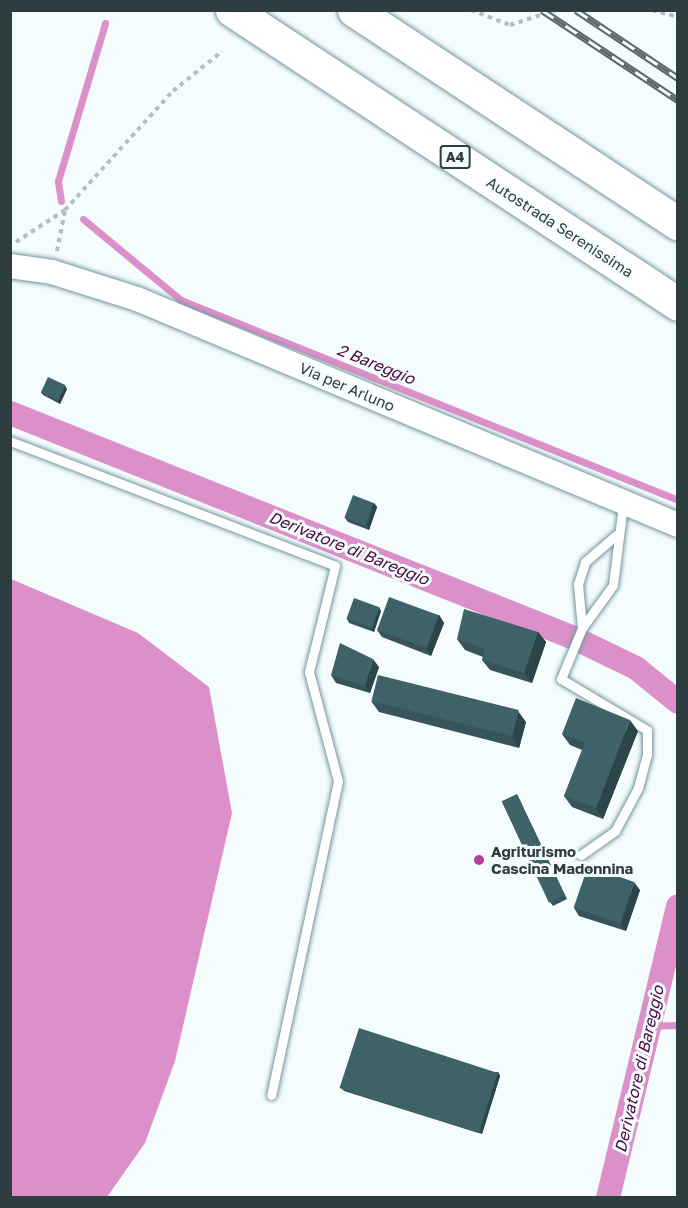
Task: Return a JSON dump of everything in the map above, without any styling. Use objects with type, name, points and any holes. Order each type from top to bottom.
[{"type":"highway","name":"Autostrada Serenissima","points":[[232,10],[678,304]]},
{"type":"highway","points":[[354,10],[678,224]]},
{"type":"street","name":"Via per Arluno","points":[[10,266],[52,272],[137,299],[678,525]]},
{"type":"lane","points":[[10,441],[334,566],[309,672],[338,781],[271,1095]]},
{"type":"lane","points":[[581,855],[615,831],[638,788],[647,730],[561,678],[582,628],[613,585],[620,548],[616,535],[624,502]]},
{"type":"lane","points":[[582,628],[577,596],[585,562],[616,535]]},
{"type":"path","points":[[471,10],[510,25],[556,10]]},
{"type":"path","points":[[652,10],[678,17]]},
{"type":"path","points":[[10,243],[33,235],[65,210],[173,92],[220,53]]},
{"type":"path","points":[[52,272],[65,210]]},
{"type":"shaded area","points":[[11,579],[138,633],[209,687],[232,813],[175,1061],[145,1143],[107,1197],[11,1197]]},
{"type":"building","points":[[48,377],[65,385],[58,400],[41,392]]},
{"type":"building","points":[[353,495],[374,503],[365,525],[344,517]]},
{"type":"building","points":[[389,597],[439,615],[427,648],[377,630]]},
{"type":"building","points":[[354,598],[379,607],[372,628],[346,619]]},
{"type":"building","points":[[464,609],[538,632],[524,673],[482,660],[485,649],[457,639]]},
{"type":"building","points":[[340,643],[373,659],[365,686],[331,675]]},
{"type":"building","points":[[378,675],[519,710],[512,736],[371,701]]},
{"type":"building","points":[[576,698],[630,720],[596,808],[564,796],[585,743],[562,734]]},
{"type":"building","points":[[517,794],[564,896],[549,903],[502,801]]},
{"type":"building","points":[[588,866],[634,882],[620,924],[574,908]]},
{"type":"building","points":[[359,1028],[498,1073],[478,1133],[340,1088]]},
{"type":"waterway","name":"2 Bareggio","points":[[61,201],[58,181],[105,23]]},
{"type":"waterway","name":"2 Bareggio","points":[[83,219],[181,300],[678,500]]},
{"type":"waterway","name":"Derivatore di Bareggio","points":[[10,413],[574,638],[636,668],[678,702]]},
{"type":"waterway","name":"Derivatore di Bareggio","points":[[608,1198],[678,906]]},
{"type":"waterway","name":"2 Bareggio","points":[[649,1026],[678,1025]]},
{"type":"railway","points":[[542,10],[678,100]]},
{"type":"railway","points":[[576,10],[678,78]]},
{"type":"place","name":"Agriturismo Cascina Madonnina","points":[[479,860]]}]
